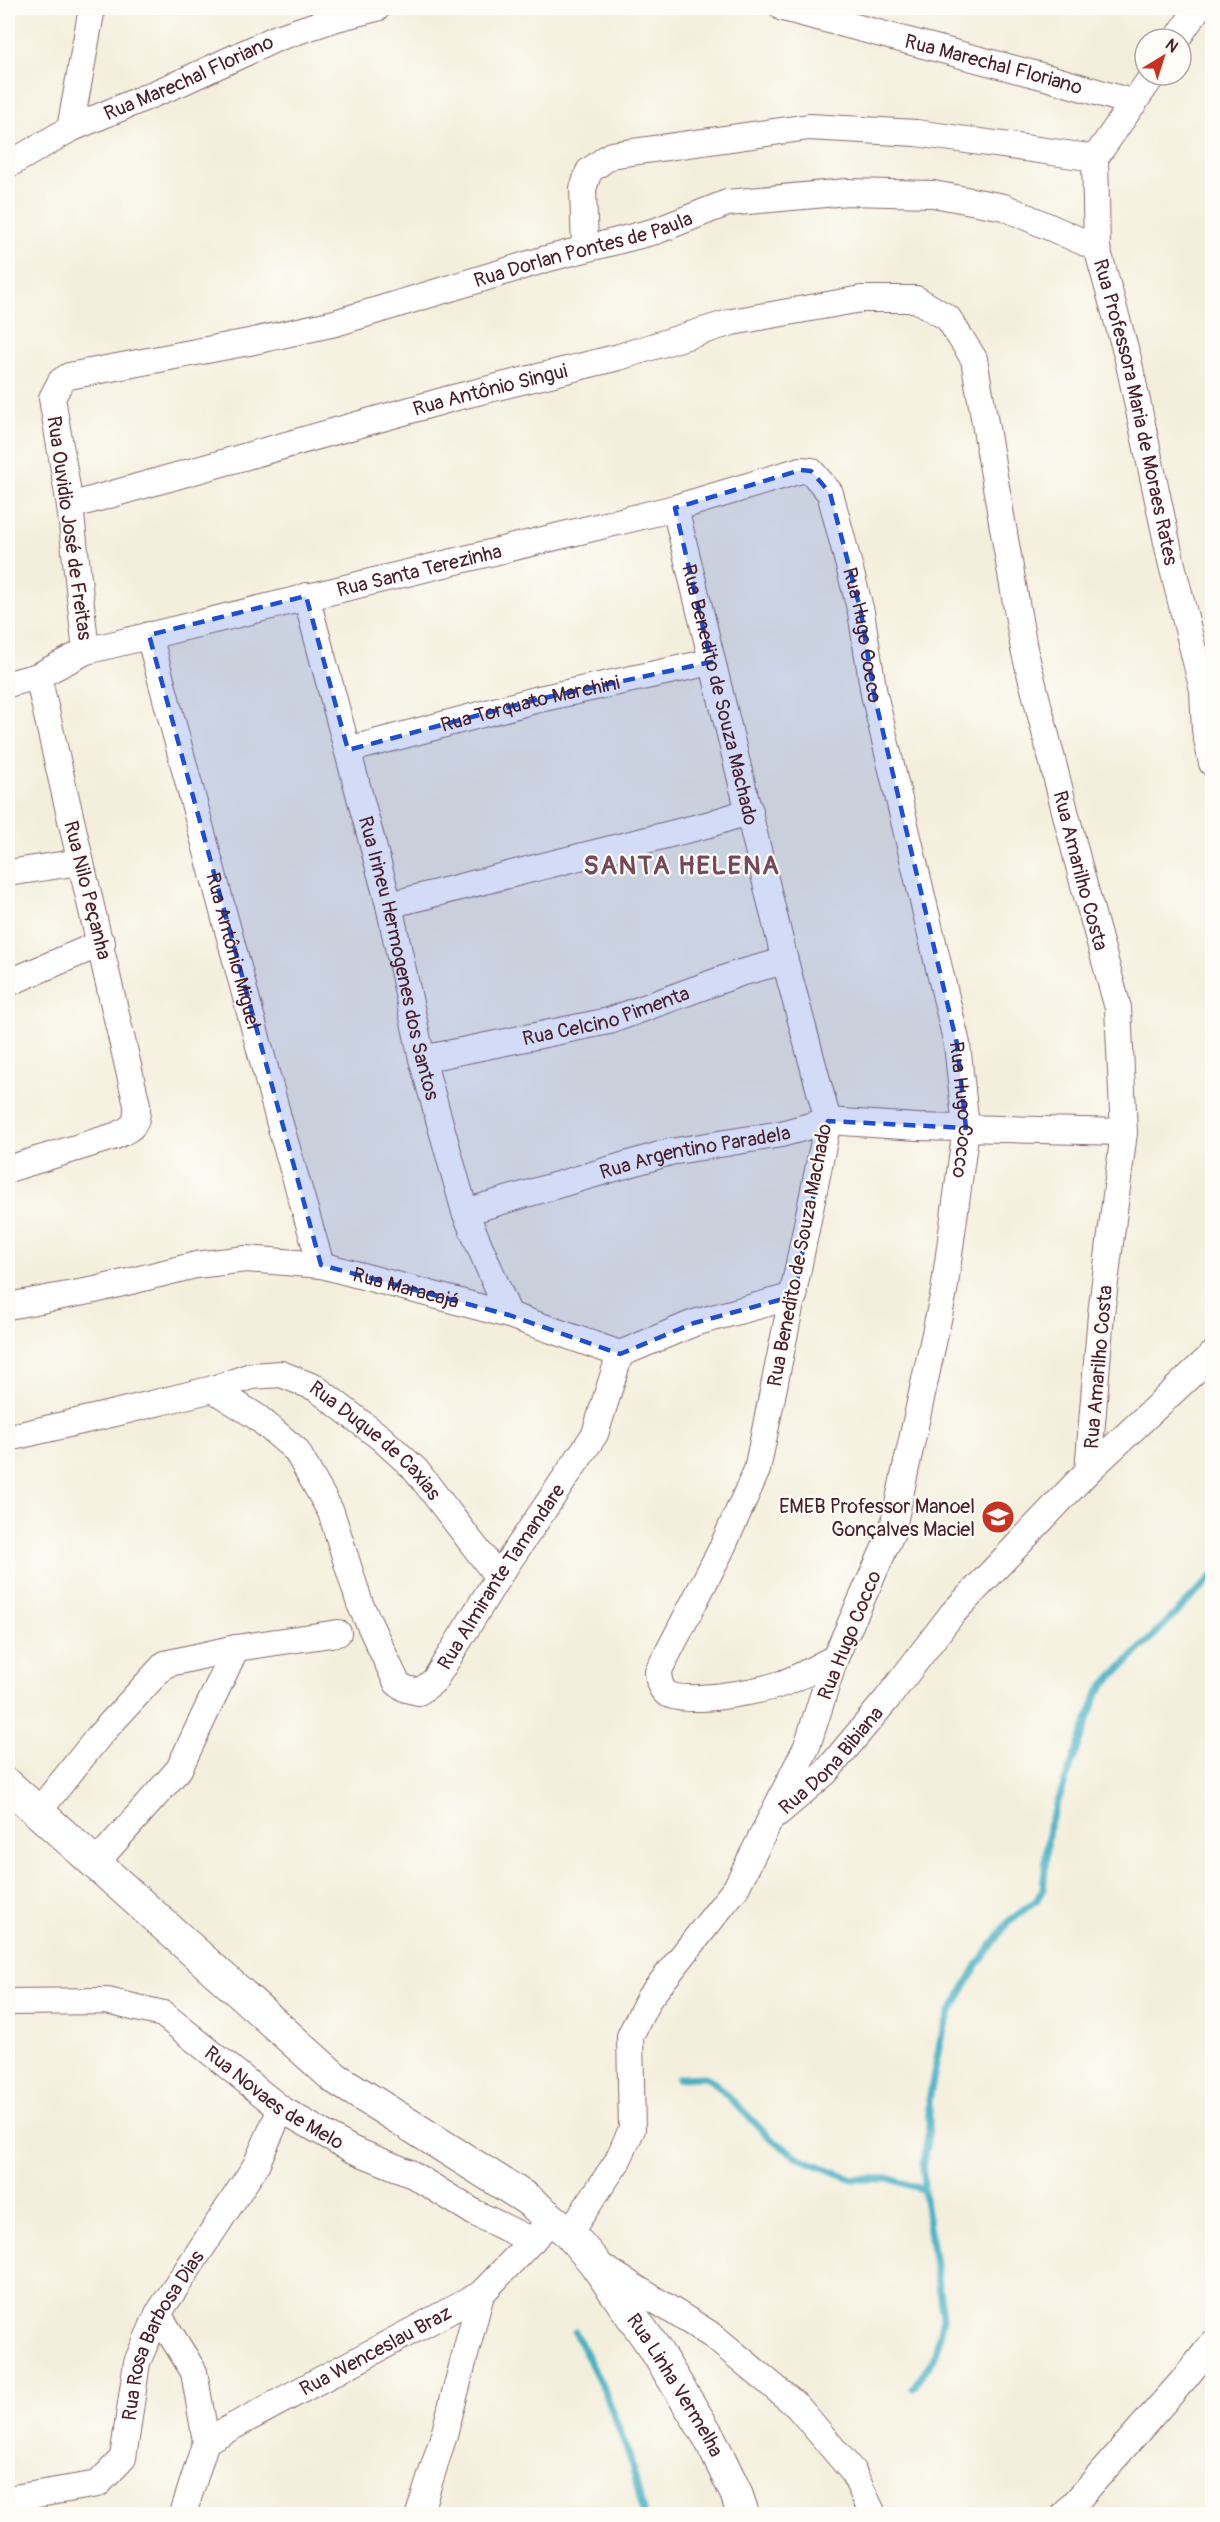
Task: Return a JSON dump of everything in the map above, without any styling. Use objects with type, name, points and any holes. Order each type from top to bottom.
[{"type":"street","points":[[70,129],[92,8]]},
{"type":"street","name":"Rua Marechal Floriano","points":[[8,165],[70,129],[182,82],[277,38],[337,18],[377,8]]},
{"type":"street","name":"Rua Marechal Floriano","points":[[783,8],[946,50],[1134,103]]},
{"type":"street","points":[[1185,27],[1198,8]]},
{"type":"street","points":[[585,249],[583,189],[590,171],[611,155],[809,128],[916,133],[1095,158],[1145,87]]},
{"type":"street","name":"Rua Professora Maria de Moraes Rates","points":[[1095,158],[1096,248],[1128,359],[1171,561],[1208,696],[1205,730],[1212,763]]},
{"type":"street","name":"Rua Dorlan Pontes de Paula","points":[[69,376],[249,342],[335,323],[585,249],[656,231],[727,204],[847,192],[933,194],[1004,207],[1096,248]]},
{"type":"street","name":"Rua Antônio Singui","points":[[70,506],[453,398],[619,357],[732,322],[861,299],[916,298]]},
{"type":"street","name":"Rua Amarilho Costa","points":[[916,298],[948,318],[974,359],[1024,649],[1082,878],[1118,1008],[1124,1132],[1101,1314],[1088,1472]]},
{"type":"street","name":"Rua Ouvidio José de Freitas","points":[[69,376],[61,381],[52,398],[70,506],[86,651]]},
{"type":"street","name":"Rua Santa Terezinha","points":[[8,684],[38,676],[86,651],[675,508],[801,470]]},
{"type":"street","name":"Rua Hugo Cocco","points":[[769,1822],[807,1746],[836,1658],[892,1532],[944,1292],[966,1128],[957,1044],[874,694],[858,601],[830,493],[812,471],[801,470]]},
{"type":"street","name":"Rua Benedito de Souza Machado","points":[[675,508],[785,960],[828,1121],[794,1296],[756,1470],[721,1550],[658,1672],[660,1685],[666,1693],[677,1697],[723,1697],[782,1684],[836,1658]]},
{"type":"street","name":"Rua Irineu Hermogenes dos Santos","points":[[306,596],[389,905],[422,1059],[465,1212],[509,1315]]},
{"type":"street","name":"Rua Antônio Miguel","points":[[149,635],[281,1128],[321,1265]]},
{"type":"street","name":"Rua Torquato Marchini","points":[[348,750],[539,699],[711,662]]},
{"type":"street","points":[[8,664],[38,676]]},
{"type":"street","name":"Rua Nilo Peçanha","points":[[8,1169],[115,1136],[131,1128],[137,1120],[136,1105],[102,943],[80,862],[38,676]]},
{"type":"street","points":[[389,905],[710,824],[750,811]]},
{"type":"street","points":[[8,873],[80,862]]},
{"type":"street","points":[[8,983],[102,943]]},
{"type":"street","name":"Rua Celcino Pimenta","points":[[422,1059],[609,1021],[740,973],[785,960]]},
{"type":"street","name":"Rua Argentino Paradela","points":[[465,1212],[670,1152],[781,1134],[828,1121],[966,1128],[1124,1132]]},
{"type":"street","name":"Rua Maracajá","points":[[8,1306],[95,1290],[196,1265],[246,1259],[321,1265],[509,1315],[620,1354]]},
{"type":"street","points":[[620,1354],[694,1323],[794,1296]]},
{"type":"street","name":"Rua Almirante Tamandare","points":[[213,1389],[257,1417],[296,1450],[331,1512],[360,1604],[397,1683],[406,1689],[420,1692],[434,1681],[498,1577],[594,1434],[620,1354]]},
{"type":"street","name":"Rua Dona Bibiana","points":[[551,2231],[617,2162],[632,2128],[630,2036],[649,1998],[736,1888],[769,1822],[826,1772],[887,1699],[952,1614],[1088,1472],[1212,1355]]},
{"type":"street","name":"Rua Duque de Caxias","points":[[8,1438],[213,1389],[250,1376],[281,1374],[316,1388],[381,1438],[416,1470],[498,1577]]},
{"type":"street","points":[[38,1812],[99,1737],[165,1664],[236,1648],[338,1634]]},
{"type":"street","points":[[95,1864],[179,1769],[236,1648]]},
{"type":"street","name":"Rua Linha Vermelha","points":[[8,1785],[335,2078],[527,2199],[551,2231],[594,2262],[653,2346],[709,2437],[736,2493],[743,2514]]},
{"type":"street","name":"Rua Novaes de Melo","points":[[8,2002],[106,2001],[163,2014],[281,2109],[351,2149],[410,2173],[475,2213],[551,2231]]},
{"type":"street","name":"Rua Rosa Barbosa Dias","points":[[8,2499],[98,2484],[123,2458],[137,2362],[158,2314],[255,2167],[281,2109]]},
{"type":"street","name":"Rua Wenceslau Braz","points":[[206,2441],[481,2294],[551,2231]]},
{"type":"street","points":[[594,2262],[712,2336],[797,2406],[853,2472],[873,2514]]},
{"type":"street","points":[[420,2514],[481,2294]]},
{"type":"street","points":[[158,2314],[194,2372],[206,2441],[183,2514]]},
{"type":"street","points":[[1065,2514],[1186,2377],[1212,2344]]},
{"type":"highlighted area","points":[[801,470],[811,471],[830,493],[861,612],[874,694],[957,1044],[966,1128],[828,1121],[794,1296],[694,1323],[620,1354],[509,1315],[321,1265],[149,635],[306,596],[348,750],[539,699],[711,662],[675,508]]},
{"type":"waterway","points":[[913,2388],[934,2358],[943,2317],[924,2192],[923,2162],[929,2131],[929,2100],[940,2042],[949,2015],[977,1965],[1009,1921],[1036,1901],[1043,1889],[1049,1826],[1097,1695],[1104,1685],[1212,1577]]},
{"type":"waterway","points":[[678,2078],[705,2077],[713,2081],[771,2139],[799,2158],[853,2179],[891,2179],[924,2190]]},
{"type":"waterway","points":[[575,2332],[605,2392],[630,2458],[644,2514]]},
{"type":"place","name":"EMEB Professor Manoel Gonçalves Maciel","points":[[998,1517]]},
{"type":"district","name":"SANTA HELENA","points":[[682,865]]}]
